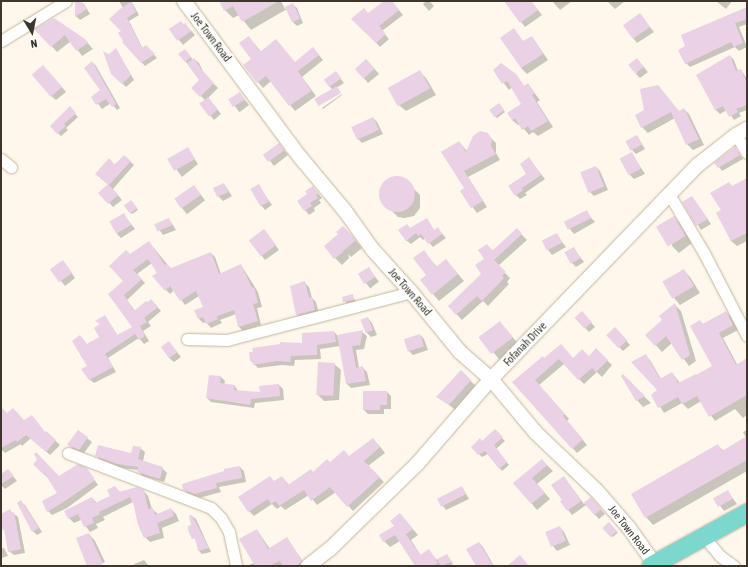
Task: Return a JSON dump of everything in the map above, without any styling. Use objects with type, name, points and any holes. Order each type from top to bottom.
[{"type":"highway","points":[[658,565],[747,513]]},
{"type":"highway","points":[[658,565],[710,544],[747,523]]},
{"type":"street","points":[[1,41],[66,1]]},
{"type":"street","name":"Joe Town Road","points":[[184,1],[300,157],[345,211],[373,250],[411,292],[460,352],[492,379],[536,433],[602,496],[658,565]]},
{"type":"street","points":[[741,132],[747,153]]},
{"type":"street","name":"Fofanah Drive","points":[[308,566],[330,549],[417,464],[492,379],[669,194],[698,165],[741,132]]},
{"type":"street","points":[[1,159],[11,167]]},
{"type":"street","points":[[669,194],[704,253],[747,336]]},
{"type":"street","points":[[187,339],[227,340],[411,292]]},
{"type":"street","points":[[68,453],[211,508],[221,518],[229,532],[236,566]]},
{"type":"street","points":[[710,544],[720,556],[734,566]]},
{"type":"building","points":[[75,1],[81,1],[87,9],[75,17]]},
{"type":"building","points":[[219,1],[279,1],[242,22],[233,6],[224,11]]},
{"type":"building","points":[[384,1],[392,1],[399,10],[379,26],[386,34],[376,43],[351,19],[364,8],[368,13]]},
{"type":"building","points":[[504,1],[531,1],[538,10],[520,23]]},
{"type":"building","points":[[131,2],[136,12],[127,18],[142,48],[146,45],[155,54],[141,63],[122,42],[123,41],[118,33],[121,31],[109,19]]},
{"type":"building","points":[[293,3],[300,18],[292,22],[285,7]]},
{"type":"building","points":[[747,7],[747,19],[735,23],[743,43],[734,47],[731,42],[685,64],[678,50],[685,46],[681,35]]},
{"type":"building","points":[[640,13],[650,27],[633,39],[623,25]]},
{"type":"building","points":[[54,18],[85,39],[88,43],[76,51],[65,35],[51,47],[34,29]]},
{"type":"building","points":[[181,21],[183,24],[185,23],[191,31],[177,41],[169,29]]},
{"type":"building","points":[[514,28],[523,41],[532,36],[543,54],[521,68],[500,38]]},
{"type":"building","points":[[249,36],[260,52],[276,39],[295,62],[313,47],[319,55],[298,71],[311,91],[289,106],[266,76],[257,83],[243,65],[251,59],[239,43]]},
{"type":"building","points":[[116,48],[131,75],[122,84],[111,74],[103,51],[109,54]]},
{"type":"building","points":[[185,49],[191,57],[185,62],[178,54]]},
{"type":"building","points":[[730,55],[736,71],[741,69],[747,84],[747,105],[736,109],[738,112],[729,117],[723,106],[715,110],[696,75]]},
{"type":"building","points":[[194,58],[201,69],[214,83],[200,97],[191,88],[199,80],[187,63]]},
{"type":"building","points":[[637,58],[644,67],[635,73],[628,65]]},
{"type":"building","points":[[366,59],[375,69],[364,79],[355,69]]},
{"type":"building","points":[[92,61],[116,104],[112,107],[106,99],[96,105],[91,97],[100,90],[84,68]]},
{"type":"building","points":[[501,63],[516,74],[524,86],[528,83],[535,93],[532,95],[548,121],[531,131],[528,126],[522,130],[515,118],[512,120],[507,113],[521,104],[507,81],[502,84],[493,70]]},
{"type":"building","points":[[43,65],[62,87],[51,97],[32,75]]},
{"type":"building","points":[[420,70],[430,88],[398,106],[388,88]]},
{"type":"building","points":[[336,71],[341,78],[329,87],[324,80]]},
{"type":"building","points":[[658,85],[679,111],[684,108],[699,139],[686,145],[671,112],[641,128],[635,115],[644,110],[640,89]]},
{"type":"building","points":[[337,86],[341,93],[318,106],[314,99]]},
{"type":"building","points":[[240,92],[245,100],[233,107],[228,99]]},
{"type":"building","points":[[208,97],[218,110],[209,116],[199,104]]},
{"type":"building","points":[[499,103],[504,110],[495,117],[489,110]]},
{"type":"building","points":[[70,106],[76,113],[64,124],[66,126],[57,134],[50,126]]},
{"type":"building","points":[[373,117],[379,130],[357,140],[351,127]]},
{"type":"building","points":[[480,131],[488,133],[492,140],[491,146],[496,154],[464,171],[483,201],[471,208],[460,191],[464,188],[441,152],[459,141],[466,152],[473,136]]},
{"type":"building","points":[[637,135],[642,145],[630,151],[625,141]]},
{"type":"building","points":[[279,143],[284,150],[268,162],[263,155]]},
{"type":"building","points":[[188,147],[195,159],[174,171],[167,159]]},
{"type":"building","points":[[735,147],[740,155],[718,168],[714,163]]},
{"type":"building","points":[[632,152],[641,169],[629,175],[620,159]]},
{"type":"building","points":[[124,155],[131,161],[109,185],[118,195],[108,204],[98,193],[108,184],[95,174],[109,158],[115,165]]},
{"type":"building","points":[[529,157],[541,175],[522,188],[523,190],[515,196],[508,186],[526,174],[520,164]]},
{"type":"building","points":[[596,166],[604,186],[588,193],[580,172]]},
{"type":"building","points":[[397,176],[410,181],[415,194],[410,207],[397,212],[384,207],[379,194],[384,181]]},
{"type":"building","points":[[747,178],[747,233],[731,241],[716,213],[721,210],[710,193],[729,182],[732,186]]},
{"type":"building","points":[[224,183],[228,192],[217,197],[213,188]]},
{"type":"building","points":[[259,184],[269,201],[260,206],[250,189]]},
{"type":"building","points":[[194,185],[201,195],[181,209],[174,199]]},
{"type":"building","points":[[313,186],[318,194],[316,195],[318,198],[310,203],[312,206],[304,211],[297,201],[307,194],[305,191]]},
{"type":"building","points":[[692,196],[708,219],[696,226],[682,202]]},
{"type":"building","points":[[131,200],[137,208],[130,213],[124,205]]},
{"type":"building","points":[[587,210],[591,218],[568,230],[564,222]]},
{"type":"building","points":[[124,213],[131,225],[116,234],[109,222]]},
{"type":"building","points":[[674,216],[686,236],[668,247],[656,227]]},
{"type":"building","points":[[169,218],[172,225],[157,232],[154,224]]},
{"type":"building","points":[[427,218],[434,230],[438,227],[442,234],[428,244],[421,234],[418,236],[416,233],[406,241],[398,230],[407,224],[410,228]]},
{"type":"building","points":[[343,226],[356,240],[343,251],[342,249],[343,252],[334,259],[324,246],[338,234],[336,232]]},
{"type":"building","points":[[517,228],[522,234],[494,260],[506,272],[502,276],[504,278],[482,301],[477,296],[456,315],[448,306],[481,274],[475,265],[484,259],[478,250],[487,244],[492,251]]},
{"type":"building","points":[[264,229],[276,245],[261,256],[249,240]]},
{"type":"building","points":[[557,233],[562,243],[547,251],[542,241]]},
{"type":"building","points":[[149,241],[165,265],[167,264],[171,268],[211,252],[219,274],[241,264],[252,288],[254,287],[258,303],[253,304],[258,321],[238,327],[234,310],[217,316],[218,319],[206,324],[203,317],[198,319],[194,310],[203,307],[196,291],[180,301],[170,286],[165,291],[152,276],[157,273],[148,259],[133,270],[142,279],[124,295],[134,311],[146,301],[148,302],[151,299],[158,307],[144,318],[147,322],[140,326],[145,336],[139,340],[135,334],[105,354],[113,367],[89,380],[81,369],[87,366],[72,341],[80,335],[87,344],[99,337],[94,328],[100,324],[95,321],[105,315],[117,335],[132,327],[108,294],[123,281],[109,266],[126,250],[130,254]]},
{"type":"building","points":[[574,247],[580,258],[571,264],[564,252]]},
{"type":"building","points":[[424,250],[436,267],[446,259],[458,274],[432,295],[420,280],[426,275],[413,258]]},
{"type":"building","points":[[63,260],[72,273],[59,282],[50,269]]},
{"type":"building","points":[[369,267],[375,277],[364,284],[358,274]]},
{"type":"building","points":[[684,269],[694,286],[672,299],[662,282]]},
{"type":"building","points":[[305,281],[309,298],[312,297],[315,310],[296,315],[290,286]]},
{"type":"building","points":[[353,294],[354,300],[343,302],[342,297]]},
{"type":"building","points":[[675,303],[690,355],[682,360],[666,336],[655,346],[645,335],[662,320],[659,316]]},
{"type":"building","points":[[582,311],[592,322],[585,329],[575,318]]},
{"type":"building","points":[[726,311],[733,325],[719,333],[736,365],[747,358],[747,395],[709,417],[697,396],[682,404],[678,397],[658,408],[651,395],[657,390],[631,362],[646,354],[660,379],[672,372],[678,383],[696,375],[712,366],[690,326],[700,320],[703,324]]},
{"type":"building","points":[[368,317],[373,330],[366,333],[361,320]]},
{"type":"building","points":[[500,321],[513,338],[491,354],[478,337]]},
{"type":"building","points":[[615,327],[627,340],[618,348],[606,335]]},
{"type":"building","points":[[363,330],[360,345],[352,346],[356,368],[363,366],[366,381],[346,384],[337,335]]},
{"type":"building","points":[[334,331],[336,342],[317,345],[317,355],[291,356],[290,362],[277,361],[253,365],[253,361],[250,361],[249,352],[253,352],[252,348],[280,344],[280,342],[302,343],[302,333]]},
{"type":"building","points":[[420,334],[424,346],[408,352],[404,339]]},
{"type":"building","points":[[169,341],[177,352],[169,358],[161,347]]},
{"type":"building","points":[[561,344],[573,358],[582,349],[589,356],[596,348],[608,360],[596,372],[592,368],[578,380],[559,359],[535,380],[565,414],[563,416],[583,439],[572,449],[512,382],[543,356],[544,358]]},
{"type":"building","points":[[318,362],[335,363],[333,396],[316,395]]},
{"type":"building","points":[[461,370],[471,380],[449,405],[436,397]]},
{"type":"building","points":[[623,374],[645,396],[636,401],[621,376]]},
{"type":"building","points":[[209,375],[221,376],[220,383],[235,385],[234,390],[260,392],[259,386],[279,384],[280,396],[251,399],[250,405],[206,398]]},
{"type":"building","points":[[363,391],[387,391],[387,405],[380,405],[380,410],[363,410]]},
{"type":"building","points":[[1,407],[7,413],[13,408],[24,420],[32,415],[45,432],[46,431],[56,440],[46,452],[26,435],[17,442],[16,440],[1,448]]},
{"type":"building","points":[[495,429],[503,437],[494,445],[507,462],[499,469],[485,451],[478,455],[471,447],[480,438],[482,441]]},
{"type":"building","points":[[78,430],[88,437],[79,450],[67,445]]},
{"type":"building","points":[[747,436],[747,460],[645,518],[631,494],[718,444],[722,451]]},
{"type":"building","points":[[373,438],[380,447],[364,461],[380,477],[347,507],[330,487],[311,501],[304,490],[279,506],[276,501],[271,504],[268,499],[248,512],[238,497],[270,476],[274,481],[282,476],[288,485],[311,469],[313,472],[327,459],[330,462],[344,450],[349,456]]},
{"type":"building","points":[[98,445],[131,453],[133,446],[141,447],[138,459],[163,467],[160,479],[137,472],[138,467],[117,464],[95,456]]},
{"type":"building","points":[[36,452],[59,476],[78,464],[87,468],[94,478],[94,481],[47,512],[42,501],[57,493],[45,473],[43,474],[33,464],[37,460],[34,454]]},
{"type":"building","points":[[542,459],[547,465],[532,478],[545,493],[531,504],[513,483]]},
{"type":"building","points":[[240,466],[242,478],[216,483],[217,488],[194,494],[183,490],[182,484],[224,471],[224,469]]},
{"type":"building","points":[[8,469],[14,476],[1,484],[1,474]]},
{"type":"building","points":[[564,476],[581,501],[567,511],[560,501],[562,500],[551,485]]},
{"type":"building","points":[[115,486],[119,492],[137,487],[144,490],[148,509],[153,508],[155,515],[171,508],[174,516],[157,523],[160,533],[144,538],[138,525],[133,502],[130,497],[99,512],[100,514],[92,518],[94,523],[84,527],[78,514],[68,519],[64,511],[92,497],[95,503],[110,496],[107,490]]},
{"type":"building","points":[[462,486],[466,494],[441,507],[437,499]]},
{"type":"building","points":[[728,490],[733,499],[718,507],[713,498]]},
{"type":"building","points":[[591,497],[601,509],[594,515],[584,503]]},
{"type":"building","points":[[21,500],[39,528],[32,532],[17,503]]},
{"type":"building","points":[[10,509],[12,513],[14,512],[21,549],[8,552],[4,529],[1,530],[1,514]]},
{"type":"building","points":[[400,513],[413,529],[406,534],[420,555],[429,549],[438,563],[433,566],[415,566],[395,535],[383,542],[379,535],[394,526],[390,521]]},
{"type":"building","points":[[192,515],[209,548],[198,551],[195,538],[192,539],[188,530],[188,526],[191,525],[189,516]]},
{"type":"building","points":[[609,522],[617,531],[610,537],[602,528]]},
{"type":"building","points":[[560,526],[566,541],[551,547],[545,532]]},
{"type":"building","points":[[257,529],[268,549],[287,537],[302,561],[296,566],[283,566],[280,561],[269,566],[255,566],[239,539]]},
{"type":"building","points":[[89,533],[103,564],[97,566],[87,566],[76,538]]},
{"type":"building","points":[[479,542],[493,566],[476,566],[466,549]]},
{"type":"building","points":[[447,554],[452,562],[441,566],[437,559]]},
{"type":"building","points":[[520,555],[529,566],[507,566]]}]
